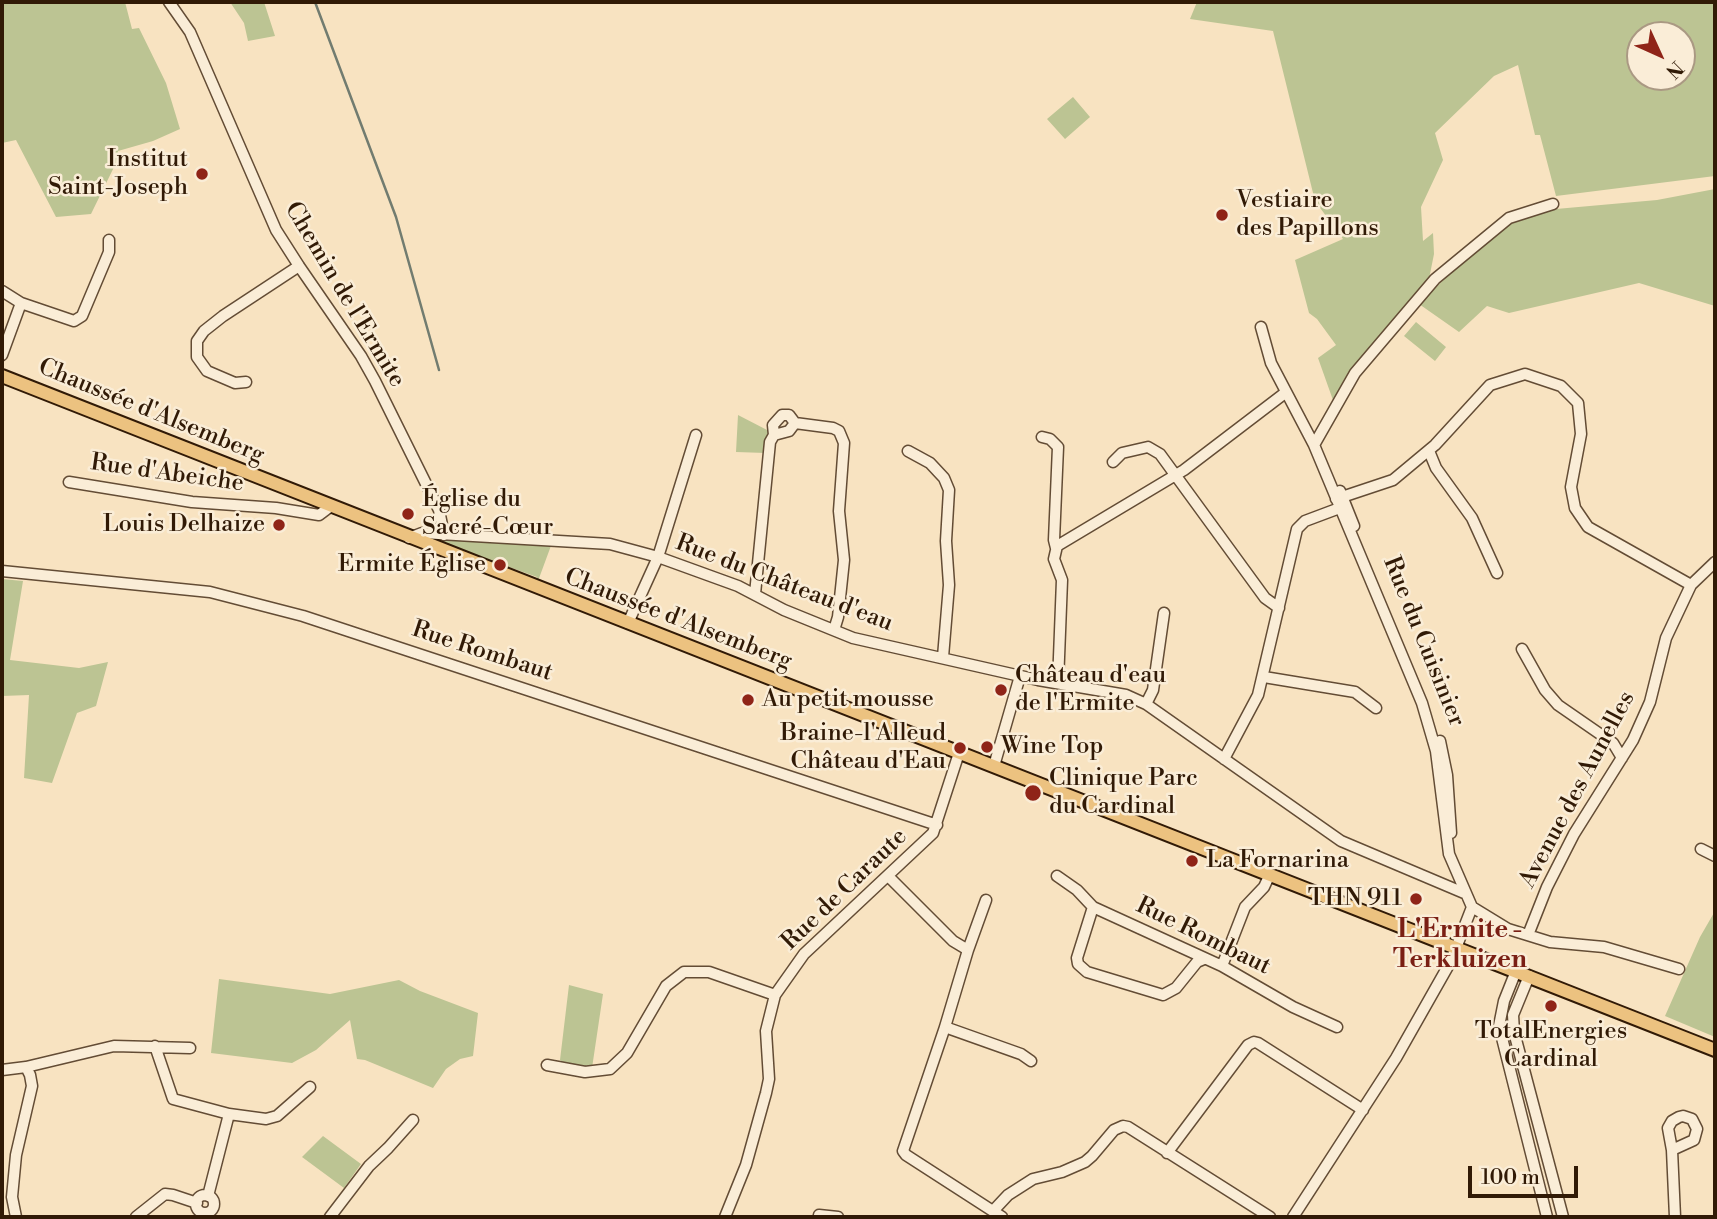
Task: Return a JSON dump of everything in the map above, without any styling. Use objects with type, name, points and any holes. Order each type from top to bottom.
[{"type":"main road","name":"Chaussée d'Alsemberg","points":[[2,376],[1715,1049]]},
{"type":"street","name":"Chemin de l'Ermite","points":[[169,2],[190,32],[276,230],[375,381],[439,510],[443,536]]},
{"type":"street","points":[[1314,445],[1356,373],[1435,279],[1509,218],[1553,204]]},
{"type":"street","points":[[2,291],[21,303],[74,321],[82,316],[109,253],[109,240]]},
{"type":"street","points":[[246,382],[235,383],[207,371],[197,357],[197,341],[204,331],[223,316],[299,266]]},
{"type":"street","points":[[2,355],[21,303]]},
{"type":"street","name":"Rue du Cuisinier","points":[[1261,327],[1271,363],[1341,502],[1429,702],[1445,762],[1455,865],[1464,893],[1472,907]]},
{"type":"street","points":[[1224,759],[1258,695],[1264,677],[1297,529],[1305,521],[1341,502],[1393,480],[1429,451],[1490,385],[1525,374],[1560,386],[1578,403],[1581,433],[1571,487],[1575,508],[1588,527],[1691,585],[1715,562]]},
{"type":"street","points":[[1058,683],[1062,580],[1054,559],[1058,545],[1175,476],[1285,393]]},
{"type":"street","points":[[755,594],[773,425],[782,415],[789,415],[795,423],[833,428],[839,431],[844,443],[839,511],[844,560],[838,617],[834,630]]},
{"type":"street","points":[[774,435],[789,431],[795,423]]},
{"type":"street","points":[[628,622],[658,557],[696,435]]},
{"type":"street","points":[[1042,437],[1050,439],[1058,447],[1054,540],[1058,545]]},
{"type":"street","points":[[1113,462],[1122,453],[1148,447],[1160,454],[1265,598],[1279,608]]},
{"type":"street","points":[[908,451],[930,463],[944,478],[949,490],[946,541],[949,585],[943,657]]},
{"type":"street","points":[[1429,451],[1436,468],[1472,518],[1497,573]]},
{"type":"street","points":[[1417,462],[1436,468]]},
{"type":"street","name":"Rue d'Abeiche","points":[[69,482],[192,502],[276,508],[319,515],[331,506]]},
{"type":"street","points":[[300,512],[309,505],[311,498]]},
{"type":"street","name":"Rue du Château d'eau","points":[[410,538],[422,533],[589,541],[619,546],[738,586],[784,610],[886,647],[943,657],[1020,676],[1126,695],[1146,704],[1341,841],[1464,893]]},
{"type":"street","name":"Rue Rombaut","points":[[2,572],[210,592],[303,616],[937,825]]},
{"type":"street","name":"Avenue des Aunelles","points":[[1528,935],[1547,887],[1574,834],[1633,740],[1650,702],[1666,638],[1691,585]]},
{"type":"street","points":[[1146,704],[1153,690],[1164,613]]},
{"type":"street","points":[[1522,649],[1545,690],[1558,705],[1613,743],[1622,758]]},
{"type":"street","points":[[994,766],[1020,676]]},
{"type":"street","points":[[1264,677],[1355,692],[1376,708]]},
{"type":"street","points":[[1613,743],[1633,740]]},
{"type":"street","name":"Rue de Caraute","points":[[724,1217],[746,1165],[766,1093],[769,1079],[766,1031],[775,995],[804,954],[933,833],[959,753]]},
{"type":"street","points":[[1700,849],[1715,856]]},
{"type":"street","points":[[1222,965],[1245,907],[1264,887],[1269,874]]},
{"type":"street","points":[[888,876],[953,941],[968,950]]},
{"type":"street","name":"Rue Rombaut","points":[[1057,876],[1093,907],[1222,965],[1293,1007],[1337,1027]]},
{"type":"street","points":[[986,900],[904,1146],[906,1155],[998,1214],[1009,1195],[1032,1178],[1062,1172],[1085,1162],[1118,1127],[1128,1127],[1270,1217]]},
{"type":"street","points":[[1093,907],[1077,958],[1078,964],[1087,972],[1163,995],[1176,988],[1197,962],[1204,959]]},
{"type":"street","points":[[1293,1217],[1396,1058],[1457,948],[1472,907],[1491,920],[1549,942],[1604,947],[1679,969]]},
{"type":"street","points":[[547,1065],[585,1072],[610,1069],[627,1053],[666,986],[684,972],[709,972],[775,995]]},
{"type":"street","points":[[1522,973],[1504,1001],[1499,1026],[1547,1217]]},
{"type":"street","points":[[1522,973],[1513,1016],[1514,1032],[1563,1217]]},
{"type":"street","points":[[945,1027],[1021,1054],[1031,1061]]},
{"type":"street","points":[[1167,1153],[1248,1045],[1254,1042],[1363,1110]]},
{"type":"street","points":[[2,1070],[114,1046],[190,1048]]},
{"type":"street","points":[[155,1046],[173,1099],[229,1114],[266,1119],[277,1116],[310,1087]]},
{"type":"street","points":[[16,1217],[12,1197],[16,1155],[32,1086],[26,1067]]},
{"type":"street","points":[[208,1196],[229,1114]]},
{"type":"street","points":[[330,1217],[369,1166],[414,1120]]},
{"type":"street","points":[[1672,1150],[1675,1217]]},
{"type":"street","points":[[136,1217],[165,1194],[197,1203]]},
{"type":"street","points":[[208,1196],[214,1202],[212,1211],[203,1213],[198,1209],[197,1203],[200,1197],[208,1196]]},
{"type":"street","points":[[819,1215],[838,1217]]},
{"type":"green space","points":[[2,2],[125,2],[132,29],[139,28],[166,83],[180,129],[153,141],[118,151],[116,163],[91,214],[56,217],[16,140],[2,143]]},
{"type":"green space","points":[[230,2],[264,2],[275,36],[248,41],[244,23]]},
{"type":"green space","points":[[1197,2],[1715,2],[1715,176],[1556,196],[1540,135],[1535,135],[1518,65],[1494,76],[1435,133],[1443,160],[1421,207],[1423,241],[1433,233],[1434,254],[1429,279],[1334,403],[1318,358],[1336,345],[1317,319],[1309,313],[1295,260],[1343,239],[1315,201],[1273,31],[1190,19]]},
{"type":"green space","points":[[1073,97],[1090,117],[1065,139],[1047,119]]},
{"type":"green space","points":[[1715,189],[1715,306],[1639,283],[1509,313],[1487,306],[1459,332],[1419,304],[1470,254],[1507,225],[1522,218],[1556,209],[1657,200]]},
{"type":"green space","points":[[1416,322],[1446,347],[1435,361],[1404,336]]},
{"type":"green space","points":[[738,415],[769,431],[766,453],[736,452]]},
{"type":"green space","points":[[433,540],[552,543],[538,581],[537,577]]},
{"type":"green space","points":[[2,579],[23,581],[10,660],[79,668],[108,662],[96,706],[77,713],[52,783],[24,778],[29,695],[2,696]]},
{"type":"green space","points":[[1715,911],[1715,1037],[1665,1016],[1700,937]]},
{"type":"green space","points":[[219,979],[330,994],[399,980],[478,1013],[473,1056],[460,1059],[446,1069],[433,1088],[357,1059],[350,1020],[316,1050],[292,1063],[211,1053]]},
{"type":"green space","points":[[569,985],[603,994],[592,1068],[565,1064],[560,1060]]},
{"type":"green space","points":[[323,1136],[361,1164],[344,1188],[302,1157]]},
{"type":"waterway","points":[[315,2],[396,217],[439,370]]},
{"type":"place","name":"Institut Saint-Joseph","points":[[202,174]]},
{"type":"place","name":"Vestiaire des Papillons","points":[[1222,215]]},
{"type":"place","name":"Église du Sacré-Cœur","points":[[408,514]]},
{"type":"place","name":"Louis Delhaize","points":[[279,525]]},
{"type":"place","name":"Ermite Église","points":[[500,565]]},
{"type":"place","name":"Château d'eau de l'Ermite","points":[[1001,690]]},
{"type":"place","name":"Au petit mousse","points":[[748,700]]},
{"type":"place","name":"Wine Top","points":[[987,747]]},
{"type":"place","name":"Braine-l'Alleud Château d'Eau","points":[[960,748]]},
{"type":"place","name":"Clinique Parc du Cardinal","points":[[1033,793]]},
{"type":"place","name":"La Fornarina","points":[[1192,861]]},
{"type":"place","name":"THN 911","points":[[1416,899]]},
{"type":"place","name":"TotalEnergies Cardinal","points":[[1551,1006]]},
{"type":"district","name":"L'Ermite - Terkluizen","points":[[1460,946]]}]
